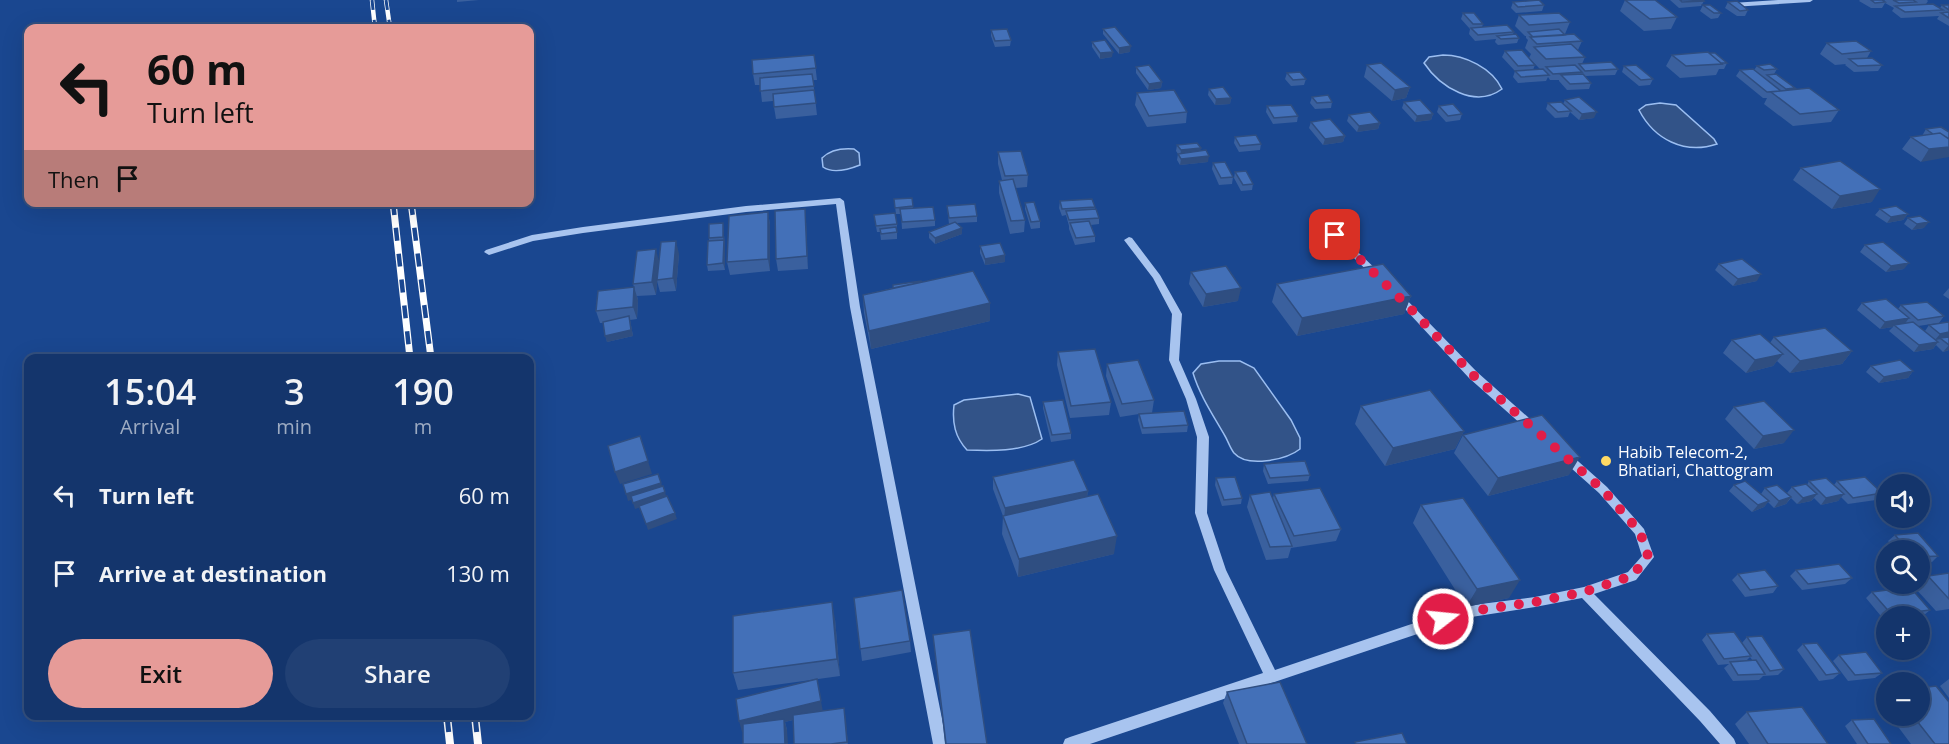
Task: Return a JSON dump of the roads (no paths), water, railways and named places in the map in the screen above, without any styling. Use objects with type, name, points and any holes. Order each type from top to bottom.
[{"type":"street","points":[[1732,5],[1810,0]]},
{"type":"street","points":[[489,252],[532,238],[583,230],[735,210],[840,201],[855,307],[940,744]]},
{"type":"street","points":[[1320,221],[1408,306],[1473,375],[1540,435]]},
{"type":"street","points":[[1129,240],[1157,278],[1177,314],[1174,360],[1191,399],[1203,437],[1202,513],[1220,570],[1271,676]]},
{"type":"street","points":[[1070,744],[1465,612],[1584,592],[1632,576],[1648,556],[1640,532],[1603,490],[1558,450]]},
{"type":"street","points":[[1584,592],[1706,716],[1730,744]]},
{"type":"water","points":[[1443,55],[1460,57],[1477,64],[1492,75],[1502,89],[1492,95],[1481,97],[1470,96],[1449,87],[1439,80],[1424,63],[1429,57]]},
{"type":"water","points":[[1660,103],[1676,105],[1717,144],[1705,147],[1682,146],[1662,136],[1645,120],[1639,110],[1646,105]]},
{"type":"water","points":[[841,149],[854,149],[859,153],[860,165],[836,170],[823,167],[822,158],[829,153]]},
{"type":"water","points":[[1240,361],[1254,368],[1291,420],[1300,438],[1300,449],[1267,461],[1248,460],[1234,453],[1203,398],[1193,373],[1201,364]]},
{"type":"water","points":[[1018,394],[1030,397],[1042,439],[1016,448],[967,450],[955,429],[954,405],[964,400]]},
{"type":"railway","points":[[372,0],[375,24]]},
{"type":"railway","points":[[386,0],[389,24]]},
{"type":"railway","points":[[394,207],[410,354]]},
{"type":"railway","points":[[412,207],[430,354]]},
{"type":"railway","points":[[447,720],[450,744]]},
{"type":"railway","points":[[475,720],[478,744]]},
{"type":"place","name":"Habib Telecom-2, Bhatiari, Chattogram","points":[[1606,461]]}]
